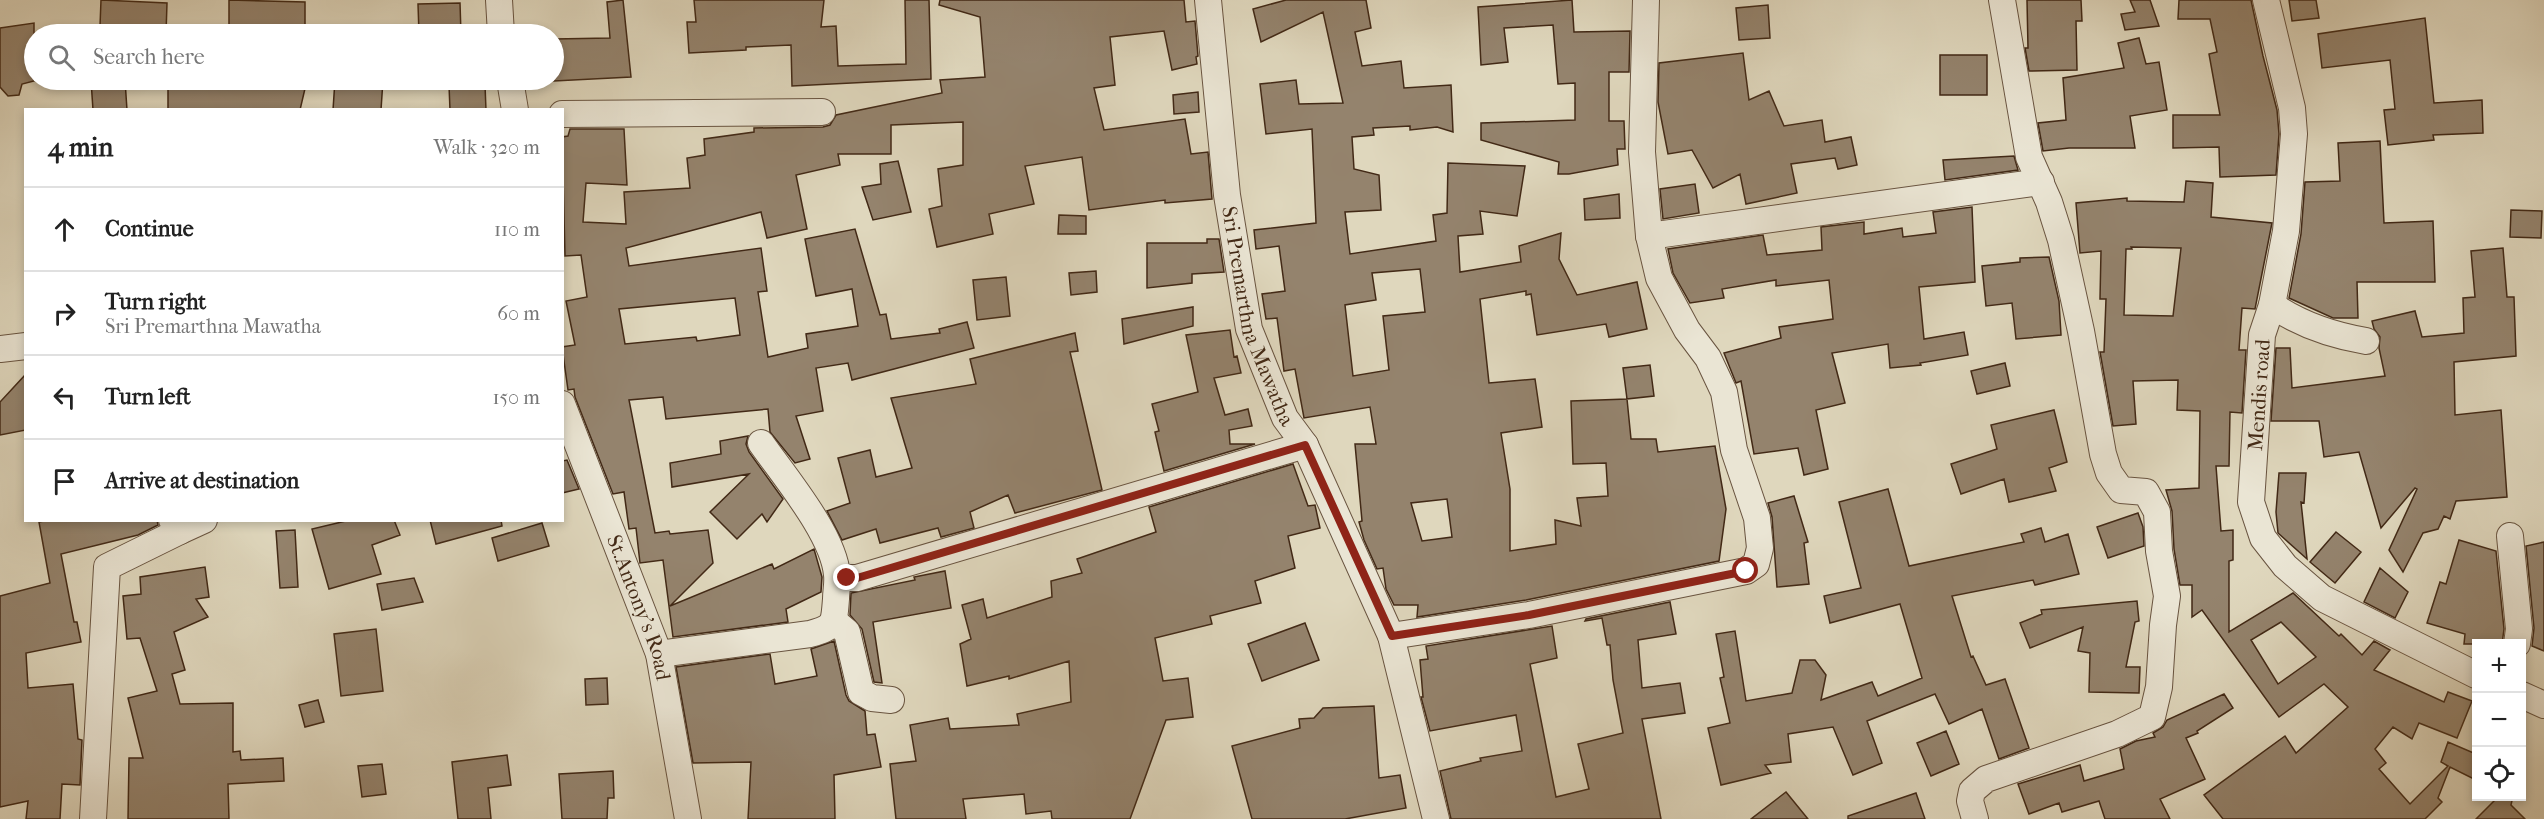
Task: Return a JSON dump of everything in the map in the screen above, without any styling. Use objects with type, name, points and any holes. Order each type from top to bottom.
[{"type":"street","points":[[499,0],[500,24]]},
{"type":"street","name":"Sri Premarthna Mawatha","points":[[1208,0],[1227,195],[1249,329],[1285,418],[1305,445],[1392,636],[1436,819]]},
{"type":"street","points":[[1392,636],[1552,611],[1746,571],[1756,564],[1760,548],[1757,518],[1734,450],[1724,392],[1708,358],[1687,330],[1659,278],[1649,236],[1642,152],[1646,0]]},
{"type":"street","points":[[1975,819],[1970,801],[1972,791],[1986,779],[2117,734],[2152,717],[2160,687],[2167,596],[2159,551],[2157,512],[2146,492],[2121,490],[2109,473],[2098,435],[2081,331],[2061,240],[2041,182],[2029,157],[2002,0]]},
{"type":"street","name":"Mendis road","points":[[2266,0],[2292,108],[2294,134],[2286,231],[2272,305],[2262,335],[2252,502],[2263,538],[2284,566],[2322,598],[2472,673]]},
{"type":"street","points":[[512,90],[515,108]]},
{"type":"street","points":[[564,114],[822,112]]},
{"type":"street","points":[[1649,236],[2041,182]]},
{"type":"street","points":[[2272,305],[2300,323],[2343,337],[2366,341]]},
{"type":"street","points":[[0,349],[24,346]]},
{"type":"street","name":"St.Antony's Road","points":[[564,409],[659,654],[688,819]]},
{"type":"street","points":[[659,654],[810,634],[827,629],[834,621],[838,575],[830,550],[811,513],[761,443]]},
{"type":"street","points":[[838,575],[857,578],[1305,445]]},
{"type":"street","points":[[93,819],[107,567],[176,526],[195,522]]},
{"type":"street","points":[[2510,536],[2519,629],[2518,639]]},
{"type":"street","points":[[834,621],[847,632],[861,692],[872,698],[891,700]]},
{"type":"street","points":[[2526,697],[2544,705]]},
{"type":"building","points":[[101,0],[167,3],[166,24],[100,24]]},
{"type":"building","points":[[229,0],[305,2],[305,24],[229,24]]},
{"type":"building","points":[[623,0],[631,77],[564,80],[564,39],[610,38],[607,2]]},
{"type":"building","points":[[694,0],[824,0],[821,27],[836,26],[838,66],[906,64],[905,0],[929,0],[931,79],[792,86],[791,45],[689,53],[687,22],[696,22]]},
{"type":"building","points":[[940,0],[1184,0],[1186,22],[1195,21],[1197,64],[1172,70],[1164,31],[1110,37],[1115,85],[1094,88],[1104,130],[1185,119],[1191,154],[1208,152],[1212,199],[1165,203],[1165,200],[1089,210],[1082,157],[1025,166],[1034,204],[989,214],[993,234],[937,247],[929,209],[942,206],[938,169],[963,165],[963,122],[891,125],[891,154],[838,154],[840,165],[796,175],[807,229],[767,238],[761,212],[626,248],[629,266],[761,248],[767,291],[758,292],[768,357],[808,348],[806,334],[858,326],[852,289],[816,296],[805,239],[855,229],[880,315],[886,314],[891,339],[940,333],[939,329],[967,322],[974,348],[852,380],[848,363],[816,368],[823,411],[796,416],[810,459],[795,463],[770,432],[768,409],[666,419],[663,397],[629,400],[655,533],[669,531],[670,534],[708,530],[713,563],[670,606],[772,564],[774,569],[814,549],[822,577],[821,592],[786,609],[788,622],[673,637],[663,560],[640,563],[636,528],[629,529],[624,492],[613,494],[575,397],[574,389],[568,390],[564,347],[575,345],[566,301],[587,297],[581,255],[565,256],[564,137],[568,136],[570,129],[624,129],[627,185],[586,183],[583,222],[626,224],[624,192],[690,188],[687,158],[705,155],[704,139],[754,132],[754,128],[823,127],[830,125],[836,115],[942,93],[940,80],[985,77],[980,17],[939,5]],"holes":[[[735,298],[740,335],[697,341],[696,337],[625,344],[619,309]]]},
{"type":"building","points":[[1286,0],[1366,0],[1371,28],[1355,32],[1362,66],[1401,61],[1404,88],[1451,85],[1453,132],[1437,127],[1410,130],[1410,126],[1373,128],[1374,135],[1352,137],[1354,169],[1379,175],[1381,210],[1345,212],[1350,254],[1436,241],[1433,215],[1447,213],[1448,163],[1525,166],[1517,216],[1480,211],[1483,234],[1458,236],[1460,272],[1521,262],[1519,246],[1561,233],[1559,259],[1577,295],[1637,282],[1647,329],[1609,337],[1606,324],[1537,335],[1531,294],[1526,295],[1526,291],[1480,299],[1489,383],[1535,379],[1542,427],[1501,433],[1510,489],[1510,551],[1556,544],[1555,520],[1581,526],[1577,498],[1608,496],[1606,463],[1573,464],[1571,401],[1627,399],[1631,439],[1656,439],[1658,452],[1715,446],[1726,509],[1719,561],[1526,600],[1417,617],[1418,605],[1394,605],[1386,589],[1383,568],[1377,569],[1359,522],[1362,521],[1355,444],[1376,444],[1370,407],[1304,418],[1295,369],[1284,371],[1277,318],[1266,319],[1262,294],[1285,291],[1279,246],[1256,249],[1254,230],[1316,223],[1312,129],[1266,134],[1260,84],[1296,80],[1299,104],[1343,103],[1323,12],[1261,42],[1253,9]],"holes":[[[1420,269],[1425,312],[1383,316],[1389,370],[1353,376],[1345,305],[1376,300],[1372,273]],[[1447,499],[1452,537],[1422,541],[1411,503]]]},
{"type":"building","points":[[1572,0],[1574,32],[1630,31],[1629,72],[1609,72],[1609,121],[1624,121],[1625,149],[1617,149],[1618,165],[1558,174],[1559,162],[1481,140],[1481,123],[1575,120],[1575,83],[1558,84],[1553,25],[1504,28],[1508,62],[1481,65],[1478,7]]},
{"type":"building","points":[[2027,0],[2081,0],[2082,21],[2076,21],[2077,70],[2029,71],[2025,48],[2028,48]]},
{"type":"building","points":[[2130,0],[2150,0],[2159,26],[2125,30],[2121,14],[2135,12]]},
{"type":"building","points":[[2179,0],[2251,0],[2277,110],[2279,134],[2276,175],[2220,177],[2219,147],[2173,148],[2173,115],[2220,115],[2209,54],[2217,52],[2210,19],[2178,19]]},
{"type":"building","points":[[2289,0],[2316,0],[2319,18],[2292,21]]},
{"type":"building","points":[[460,3],[461,24],[419,24],[418,4]]},
{"type":"building","points":[[1768,5],[1770,38],[1739,40],[1736,8]]},
{"type":"building","points":[[2425,18],[2434,103],[2482,100],[2483,133],[2433,135],[2434,140],[2388,145],[2384,110],[2395,109],[2390,60],[2322,68],[2318,34]]},
{"type":"building","points":[[24,24],[24,84],[19,95],[8,96],[0,87],[0,28]]},
{"type":"building","points":[[2139,38],[2146,64],[2159,62],[2167,110],[2130,116],[2135,148],[2069,148],[2043,151],[2038,123],[2066,120],[2063,78],[2124,68],[2118,43]]},
{"type":"building","points":[[1743,53],[1749,100],[1769,91],[1784,126],[1822,120],[1825,142],[1851,137],[1857,165],[1838,169],[1835,158],[1791,164],[1797,193],[1746,204],[1740,174],[1713,188],[1692,150],[1668,154],[1658,102],[1659,63]]},
{"type":"building","points":[[1940,55],[1987,55],[1987,95],[1940,95]]},
{"type":"building","points":[[92,90],[126,90],[127,108],[93,108]]},
{"type":"building","points":[[168,90],[305,90],[300,108],[168,108]]},
{"type":"building","points":[[334,90],[382,90],[381,108],[333,108]]},
{"type":"building","points":[[449,90],[485,90],[486,108],[450,108]]},
{"type":"building","points":[[1198,92],[1199,112],[1174,114],[1173,95]]},
{"type":"building","points":[[2380,141],[2384,223],[2433,221],[2435,282],[2357,282],[2358,318],[2333,318],[2289,298],[2301,234],[2305,182],[2340,181],[2338,143]]},
{"type":"building","points":[[2014,156],[2018,170],[1945,180],[1943,160]]},
{"type":"building","points":[[898,161],[911,212],[873,220],[862,187],[881,184],[880,164]]},
{"type":"building","points":[[2186,181],[2213,183],[2211,217],[2272,223],[2255,309],[2242,308],[2239,350],[2246,350],[2242,413],[2230,412],[2229,466],[2216,466],[2221,531],[2233,530],[2233,560],[2229,561],[2229,632],[2293,593],[2362,655],[2374,641],[2390,650],[2374,670],[2444,702],[2448,692],[2472,701],[2457,738],[2419,723],[2412,739],[2393,727],[2375,749],[2386,763],[2379,769],[2410,804],[2448,766],[2441,762],[2448,742],[2472,752],[2472,778],[2450,767],[2438,798],[2442,802],[2425,819],[2223,819],[2204,795],[2285,736],[2296,753],[2348,707],[2324,684],[2279,717],[2202,610],[2192,617],[2192,585],[2180,585],[2174,549],[2172,511],[2166,490],[2199,488],[2200,411],[2177,410],[2178,380],[2133,381],[2136,424],[2113,426],[2100,352],[2104,352],[2106,299],[2100,299],[2101,251],[2080,253],[2076,203],[2127,198],[2127,201],[2184,202]],"holes":[[[2131,247],[2181,248],[2173,316],[2124,315],[2126,249],[2132,249]],[[2281,622],[2316,657],[2278,684],[2251,640]]]},
{"type":"building","points":[[1695,184],[1699,213],[1663,219],[1660,189]]},
{"type":"building","points":[[1619,194],[1620,218],[1585,220],[1584,199]]},
{"type":"building","points":[[1972,207],[1975,282],[1919,287],[1924,339],[1964,332],[1968,355],[1920,363],[1921,365],[1890,368],[1888,344],[1832,353],[1845,403],[1816,410],[1828,469],[1804,475],[1798,448],[1754,454],[1741,381],[1736,383],[1724,353],[1781,338],[1779,327],[1833,319],[1829,280],[1776,286],[1776,280],[1722,289],[1724,298],[1690,303],[1673,273],[1668,249],[1763,235],[1767,255],[1822,250],[1821,227],[1864,222],[1864,234],[1902,228],[1903,237],[1936,233],[1933,212]]},
{"type":"building","points":[[2511,210],[2542,211],[2541,238],[2510,237]]},
{"type":"building","points":[[1059,215],[1086,216],[1086,234],[1058,234]]},
{"type":"building","points":[[1207,239],[1219,239],[1224,272],[1192,274],[1192,283],[1147,288],[1147,243],[1207,243]]},
{"type":"building","points":[[2503,248],[2507,297],[2514,297],[2516,356],[2454,362],[2455,415],[2501,410],[2507,497],[2456,501],[2450,519],[2444,516],[2438,529],[2423,533],[2403,572],[2389,550],[2417,489],[2415,488],[2381,528],[2359,452],[2324,457],[2319,421],[2271,421],[2276,348],[2290,348],[2292,388],[2385,376],[2379,348],[2380,337],[2372,321],[2415,311],[2422,337],[2464,333],[2463,298],[2475,297],[2471,251]]},
{"type":"building","points":[[2049,257],[2059,301],[2061,335],[2016,339],[2012,303],[1986,306],[1982,266],[2020,262],[2020,258]]},
{"type":"building","points":[[1096,271],[1097,292],[1071,295],[1069,273]]},
{"type":"building","points":[[1006,277],[1010,316],[977,320],[973,280]]},
{"type":"building","points":[[1193,307],[1193,326],[1124,344],[1122,319]]},
{"type":"building","points":[[1230,330],[1234,357],[1237,356],[1241,373],[1214,378],[1225,415],[1248,409],[1252,426],[1229,430],[1230,444],[1255,444],[1164,471],[1155,432],[1159,431],[1152,404],[1198,392],[1186,335]]},
{"type":"building","points":[[1075,333],[1078,351],[1070,352],[1102,490],[1015,513],[1008,495],[970,512],[974,528],[941,537],[938,528],[880,543],[876,529],[842,540],[827,511],[850,503],[838,458],[870,450],[876,477],[912,468],[891,398],[976,384],[970,359]]},
{"type":"building","points":[[2005,363],[2010,386],[1977,394],[1971,371]]},
{"type":"building","points":[[1650,365],[1654,396],[1627,399],[1623,368]]},
{"type":"building","points":[[24,376],[24,430],[0,435],[0,402]]},
{"type":"building","points":[[2054,410],[2067,462],[2049,468],[2056,491],[2009,502],[2004,479],[1961,494],[1951,464],[1997,449],[1991,425]]},
{"type":"building","points":[[748,436],[746,444],[749,452],[783,499],[767,522],[762,514],[737,539],[710,512],[749,474],[672,487],[670,463],[721,454],[720,441]]},
{"type":"building","points":[[567,460],[579,489],[564,493],[564,461]]},
{"type":"building","points":[[1293,464],[1308,506],[1315,505],[1320,528],[1288,536],[1295,568],[1255,581],[1261,603],[1210,616],[1212,624],[1155,638],[1163,681],[1188,678],[1193,717],[1166,720],[1130,819],[1052,819],[1051,811],[1026,814],[1024,794],[963,799],[966,819],[896,819],[890,764],[916,761],[910,725],[948,718],[950,729],[1019,725],[1017,714],[1071,702],[1069,661],[1009,679],[1009,676],[967,686],[960,644],[971,639],[962,605],[983,599],[987,618],[1052,597],[1051,581],[1082,573],[1077,559],[1156,532],[1149,507]]},
{"type":"building","points":[[2279,473],[2306,473],[2304,503],[2301,502],[2307,559],[2278,533],[2276,512]]},
{"type":"building","points":[[1888,489],[1909,566],[2024,542],[2021,534],[2041,528],[2045,542],[2068,534],[2079,574],[2035,585],[2033,580],[1952,596],[1971,657],[1973,656],[1986,685],[2005,679],[2029,748],[1999,759],[1982,709],[1949,724],[1935,694],[1867,721],[1882,763],[1853,775],[1833,727],[1788,734],[1791,762],[1765,765],[1771,773],[1721,785],[1708,728],[1730,723],[1720,678],[1724,677],[1716,634],[1735,631],[1746,701],[1792,693],[1800,660],[1815,660],[1826,675],[1821,700],[1872,682],[1878,696],[1922,678],[1900,604],[1830,623],[1824,596],[1861,588],[1839,502]]},
{"type":"building","points":[[1794,496],[1808,542],[1804,543],[1809,584],[1777,587],[1772,517],[1768,503]]},
{"type":"building","points":[[2138,513],[2143,527],[2144,546],[2108,558],[2097,527]]},
{"type":"building","points":[[39,522],[157,522],[158,525],[138,535],[61,554],[74,622],[77,622],[81,642],[26,653],[28,688],[73,684],[78,739],[82,740],[80,785],[62,784],[60,819],[26,819],[28,801],[0,807],[0,596],[50,583]]},
{"type":"building","points":[[342,522],[395,522],[400,535],[372,545],[381,574],[329,589],[312,529]]},
{"type":"building","points":[[430,522],[501,522],[502,526],[436,544]]},
{"type":"building","points":[[542,523],[549,546],[498,561],[492,538]]},
{"type":"building","points":[[295,530],[298,587],[280,588],[276,531]]},
{"type":"building","points":[[2336,532],[2361,552],[2335,583],[2310,562]]},
{"type":"building","points":[[2459,540],[2496,551],[2504,629],[2503,639],[2472,639],[2472,644],[2464,644],[2465,634],[2427,623],[2440,582],[2446,584]]},
{"type":"building","points":[[2544,542],[2544,651],[2532,646],[2534,628],[2526,546]]},
{"type":"building","points":[[205,567],[209,597],[196,599],[208,617],[174,632],[185,670],[172,674],[180,704],[233,703],[233,752],[240,751],[241,760],[283,758],[284,781],[228,784],[229,819],[128,819],[129,758],[143,758],[128,698],[157,691],[140,638],[127,639],[123,596],[141,594],[140,577]]},
{"type":"building","points":[[2380,568],[2408,592],[2395,618],[2364,602]]},
{"type":"building","points":[[945,571],[951,608],[873,622],[882,683],[874,682],[862,629],[850,615],[851,593],[915,580],[914,577]]},
{"type":"building","points":[[414,578],[423,602],[382,610],[377,584]]},
{"type":"building","points":[[2137,601],[2139,621],[2135,622],[2126,667],[2140,667],[2139,693],[2089,692],[2090,653],[2078,651],[2083,627],[2030,648],[2020,623],[2042,614],[2041,610]]},
{"type":"building","points":[[1670,602],[1676,634],[1638,640],[1642,688],[1680,683],[1685,713],[1642,719],[1661,819],[1451,819],[1440,771],[1481,761],[1480,758],[1522,751],[1516,715],[1430,731],[1421,697],[1423,697],[1420,660],[1428,659],[1426,646],[1552,626],[1557,658],[1530,664],[1556,797],[1589,789],[1578,744],[1623,733],[1613,680],[1610,645],[1607,645],[1602,618],[1585,621],[1586,619]]},
{"type":"building","points":[[1305,623],[1319,660],[1262,681],[1248,644]]},
{"type":"building","points":[[376,629],[383,691],[341,696],[334,634]]},
{"type":"building","points":[[834,641],[846,695],[849,701],[865,711],[867,735],[875,734],[881,767],[834,775],[835,819],[748,819],[751,762],[693,763],[676,667],[770,654],[775,684],[817,676],[811,649]]},
{"type":"building","points":[[607,678],[608,704],[586,705],[585,679]]},
{"type":"building","points":[[2224,694],[2233,708],[2197,731],[2198,733],[2186,738],[2205,779],[2160,799],[2170,819],[2105,819],[2099,801],[2062,812],[2059,803],[2029,814],[2018,784],[2080,765],[2084,781],[2124,769],[2120,749],[2136,741],[2155,737],[2153,733],[2163,727],[2167,720]]},
{"type":"building","points":[[318,700],[324,722],[305,727],[299,705]]},
{"type":"building","points":[[1374,706],[1379,778],[1400,775],[1406,808],[1345,819],[1252,819],[1232,746],[1300,728],[1299,719],[1314,718],[1323,708]]},
{"type":"building","points":[[1946,731],[1959,764],[1931,776],[1917,743]]},
{"type":"building","points":[[507,755],[511,785],[488,788],[491,819],[458,819],[452,762]]},
{"type":"building","points":[[382,764],[386,794],[362,797],[358,766]]},
{"type":"building","points":[[613,771],[614,798],[608,798],[607,819],[562,819],[559,774]]},
{"type":"building","points":[[1786,792],[1808,819],[1751,819]]},
{"type":"building","points":[[1916,793],[1925,819],[1848,819],[1848,816]]},
{"type":"building","points":[[2494,801],[2512,801],[2511,805],[2525,819],[2476,819]]},
{"type":"route","points":[[847,578],[857,578],[1305,445],[1392,636],[1529,615],[1746,571]]}]
